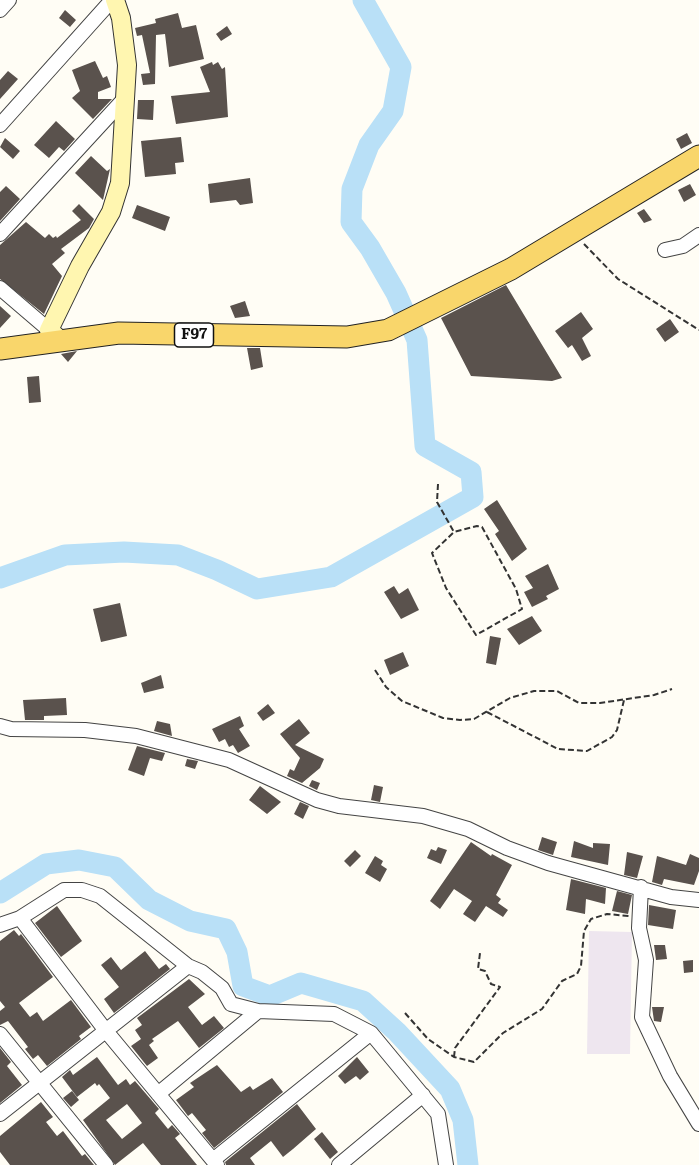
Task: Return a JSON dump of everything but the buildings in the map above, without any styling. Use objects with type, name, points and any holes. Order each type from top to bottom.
[{"type":"main road","points":[[54,335],[80,266],[111,212],[120,183],[127,65],[121,18],[113,0]]},
{"type":"main road","name":"F97","points":[[0,349],[54,335],[119,333],[347,337],[388,330],[512,268],[699,156]]},
{"type":"street","points":[[0,10],[9,0]]},
{"type":"street","points":[[0,125],[113,0]]},
{"type":"street","points":[[0,234],[126,97]]},
{"type":"street","points":[[665,250],[683,246],[699,235]]},
{"type":"street","points":[[0,288],[54,335]]},
{"type":"street","points":[[0,726],[11,729],[86,730],[136,736],[230,760],[317,800],[339,806],[423,816],[468,829],[507,848],[548,863],[672,897],[699,900]]},
{"type":"street","points":[[641,887],[640,921],[646,960],[642,1017],[670,1076],[699,1124]]},
{"type":"street","points":[[0,925],[20,918],[64,890],[82,890],[100,896],[188,966],[202,972],[222,988],[231,1004],[258,1011],[334,1014],[371,1033],[438,1114],[446,1165]]},
{"type":"street","points":[[20,918],[106,1031],[215,1162],[371,1033]]},
{"type":"street","points":[[0,1114],[188,966]]},
{"type":"street","points":[[158,1094],[258,1011]]},
{"type":"street","points":[[0,1034],[106,1165]]},
{"type":"street","points":[[339,1165],[423,1095]]},
{"type":"path","points":[[572,231],[618,279],[699,330]]},
{"type":"path","points":[[438,484],[437,502],[453,532]]},
{"type":"path","points":[[477,526],[482,528],[516,589],[522,609],[476,635],[446,588],[432,553],[453,532],[477,526]]},
{"type":"path","points":[[375,670],[386,687],[402,701],[443,718],[460,720],[474,719],[510,698],[534,691],[557,691],[579,703],[624,700],[672,689]]},
{"type":"path","points":[[486,711],[558,749],[587,751],[612,737],[617,730],[624,700]]},
{"type":"path","points":[[405,1013],[428,1040],[454,1057],[474,1062],[503,1034],[542,1008],[562,981],[577,974],[581,966],[584,931],[591,919],[607,914],[635,917],[640,921]]},
{"type":"path","points":[[454,1057],[455,1048],[500,987],[491,984],[485,971],[478,969],[480,953]]},
{"type":"shaded area","points":[[589,931],[632,932],[630,1054],[587,1054]]},
{"type":"waterway","points":[[0,578],[65,555],[124,552],[178,555],[257,589],[331,577],[473,497],[471,472],[425,446],[417,340],[396,293],[370,248],[351,222],[352,189],[369,145],[393,111],[401,67],[363,0]]},
{"type":"waterway","points":[[0,893],[46,864],[79,860],[115,867],[149,900],[190,921],[226,929],[237,952],[243,986],[270,996],[301,983],[363,1001],[397,1032],[450,1089],[463,1120],[468,1165]]}]
